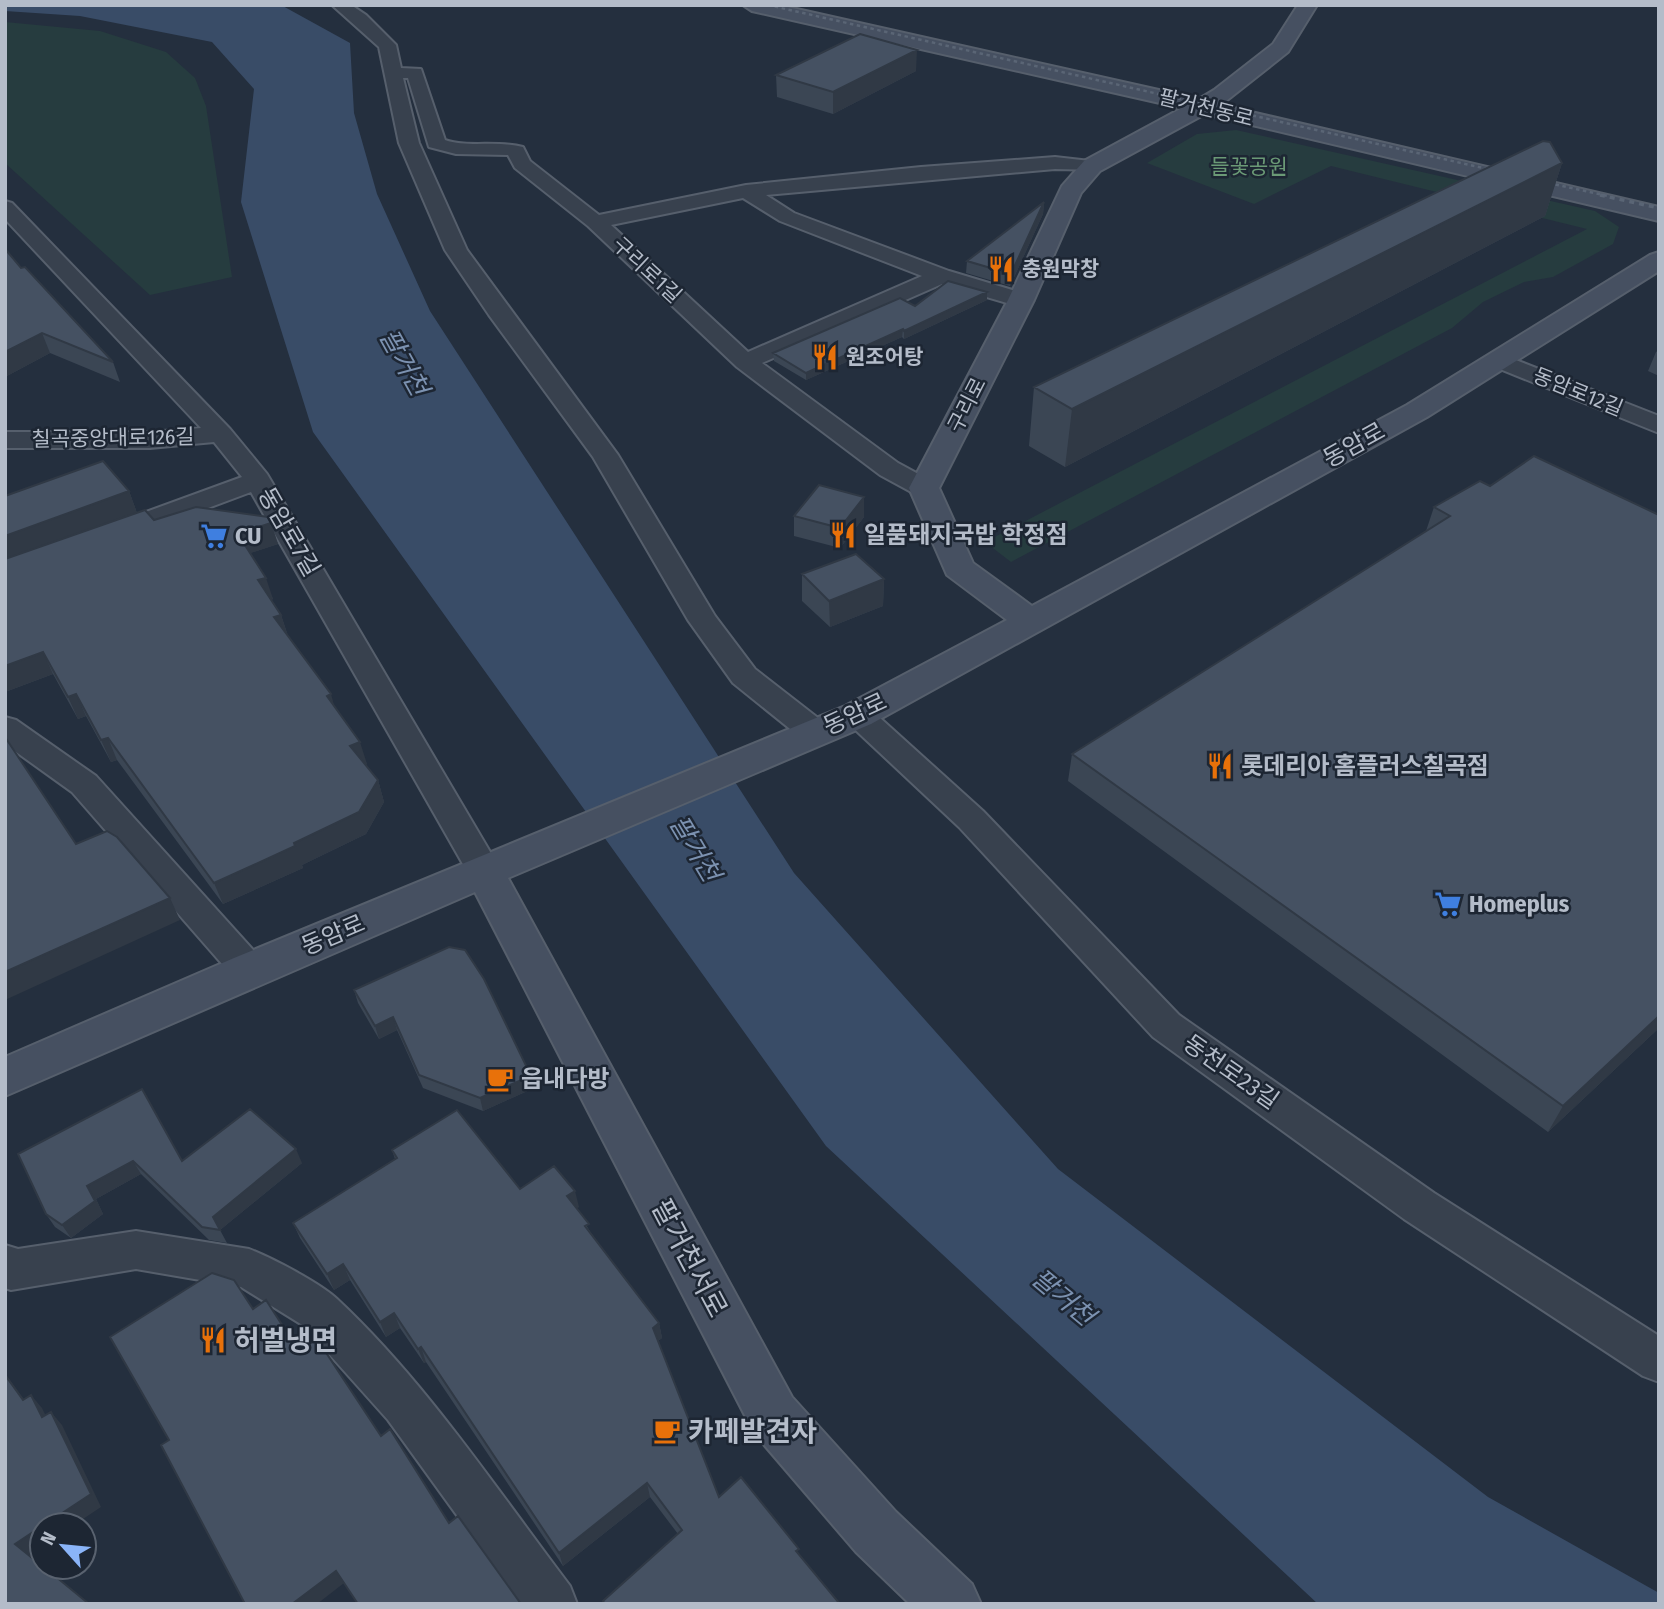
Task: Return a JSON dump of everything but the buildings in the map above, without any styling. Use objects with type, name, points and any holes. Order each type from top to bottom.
[{"type":"main road","name":"팔거천동로","points":[[752,5],[1213,101],[1513,157]]},
{"type":"main road","name":"팔거천동로","points":[[811,5],[1213,101],[1659,214]]},
{"type":"main road","name":"구리로","points":[[924,488],[1021,300],[1070,191],[1092,166],[1213,101],[1281,48],[1308,5]]},
{"type":"main road","name":"동암로","points":[[5,1077],[249,970],[858,715],[1417,411],[1659,260]]},
{"type":"main road","points":[[924,488],[959,568],[1031,621]]},
{"type":"main road","name":"팔거천서로","points":[[484,871],[773,1415],[876,1532],[952,1604]]},
{"type":"street","points":[[340,5],[360,19],[387,45],[409,144],[456,250],[497,310],[605,455],[703,620],[744,677],[816,733]]},
{"type":"street","name":"구리로1길","points":[[393,73],[415,73],[436,143],[457,150],[506,148],[516,151],[522,164],[595,222],[746,362],[889,469],[924,488]]},
{"type":"street","points":[[595,222],[746,191],[1055,163],[1092,166]]},
{"type":"street","points":[[746,191],[787,217],[940,276],[1021,300]]},
{"type":"street","name":"동암로7길","points":[[5,207],[221,435],[258,480],[484,871]]},
{"type":"street","points":[[746,362],[940,276]]},
{"type":"street","name":"동암로12길","points":[[1498,360],[1659,425]]},
{"type":"street","name":"칠곡중앙대로126길","points":[[5,440],[149,440],[221,435]]},
{"type":"street","points":[[94,541],[258,480]]},
{"type":"street","name":"동천로23길","points":[[858,715],[971,819],[1166,1026],[1419,1206],[1659,1361]]},
{"type":"street","points":[[5,728],[84,785],[249,970]]},
{"type":"street","points":[[5,1264],[11,1270],[136,1250],[249,1269],[320,1312],[404,1404],[552,1604]]},
{"type":"street","points":[[5,1296],[49,1264]]},
{"type":"green space","points":[[5,22],[100,31],[166,52],[195,78],[206,106],[232,277],[150,295],[5,163]]},
{"type":"green space","name":"들꽃공원","points":[[1236,130],[1595,211],[1619,227],[1613,244],[1553,277],[1524,282],[1483,302],[1452,328],[1011,562],[985,542],[1587,229],[1331,166],[1254,204],[1147,163],[1197,134]]},
{"type":"water","name":"팔거천","points":[[5,5],[281,5],[350,43],[354,113],[377,194],[430,311],[794,873],[1058,1169],[1488,1497],[1659,1593],[1659,1604],[1318,1604],[826,1146],[313,432],[241,202],[254,89],[212,42],[80,16],[5,11]]},
{"type":"railway","points":[[768,5],[1505,173]]},
{"type":"railway","points":[[1535,180],[1608,196]]},
{"type":"railway","points":[[1600,195],[1659,208]]},
{"type":"place","name":"충원막창","points":[[1001,269]]},
{"type":"place","name":"원조어탕","points":[[825,357]]},
{"type":"place","name":"일품돼지국밥 학정점","points":[[843,535]]},
{"type":"place","name":"CU","points":[[214,536]]},
{"type":"place","name":"롯데리아 홈플러스칠곡점","points":[[1220,766]]},
{"type":"place","name":"Homeplus","points":[[1448,904]]},
{"type":"place","name":"읍내다방","points":[[500,1079]]},
{"type":"place","name":"허벌냉면","points":[[213,1340]]},
{"type":"place","name":"카페발견자","points":[[667,1431]]}]
